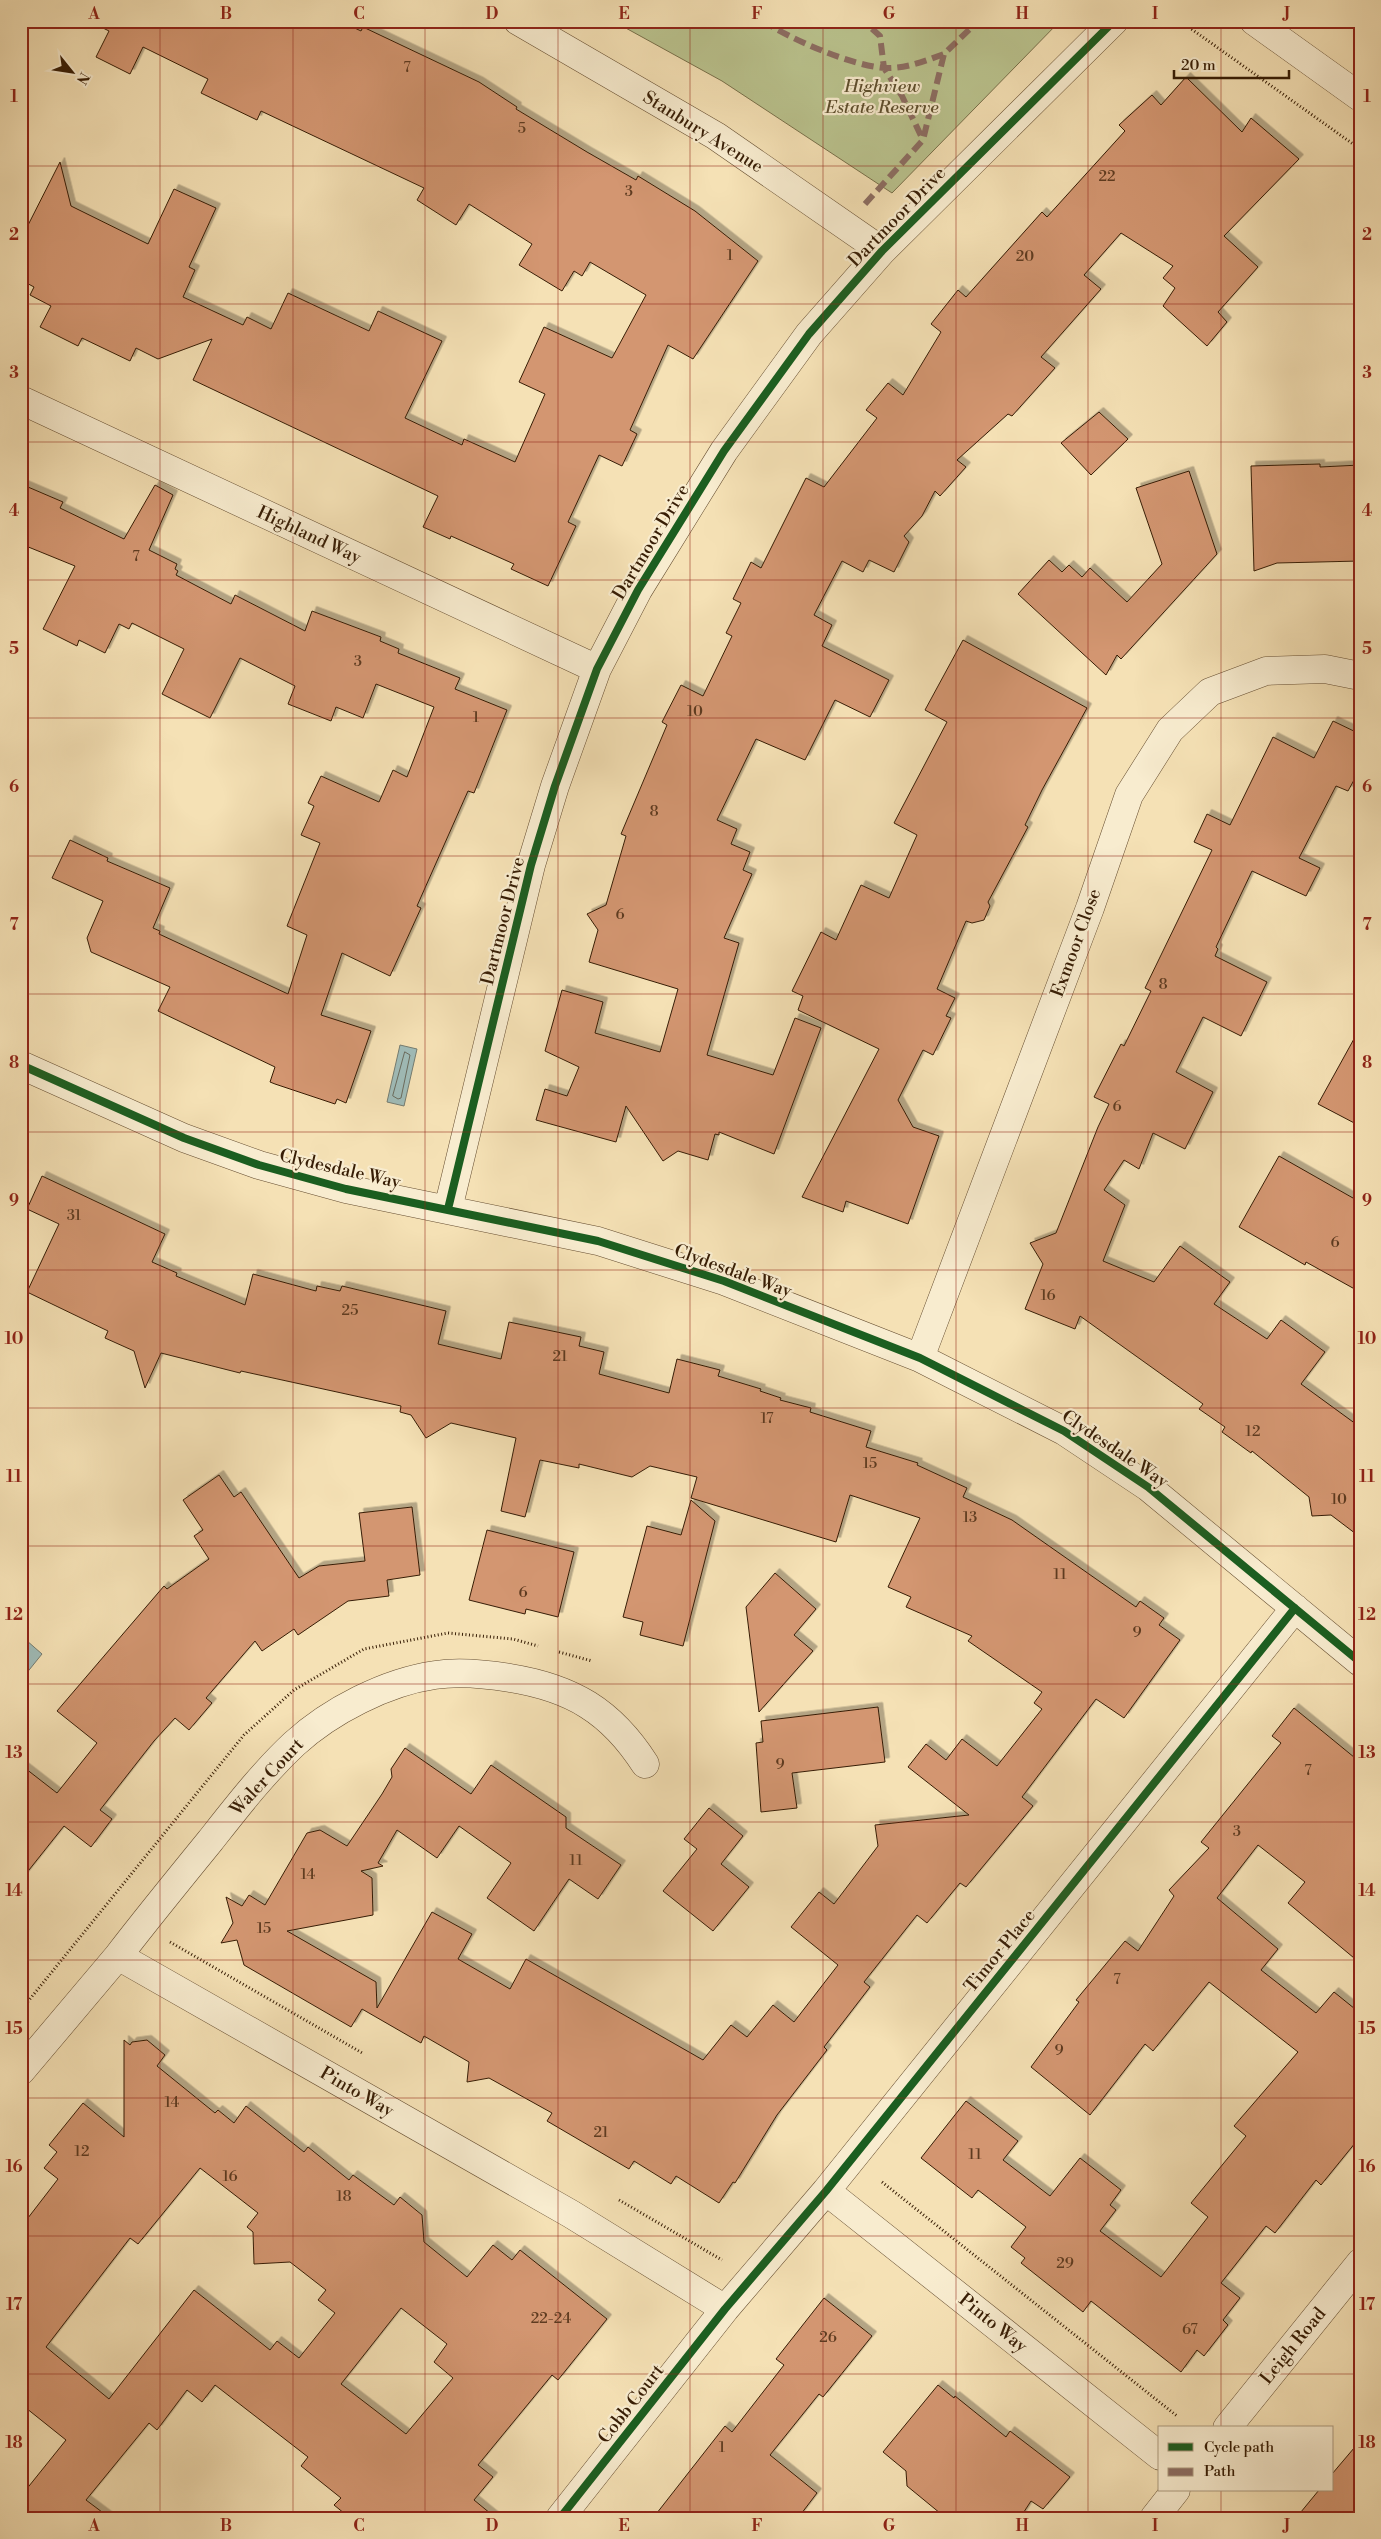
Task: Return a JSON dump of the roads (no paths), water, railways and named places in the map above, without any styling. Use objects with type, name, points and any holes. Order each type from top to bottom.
[{"type":"street","name":"Stanbury Avenue","points":[[518,21],[716,136],[882,251]]},
{"type":"street","name":"Dartmoor Drive","points":[[448,1209],[531,865],[556,786],[597,669],[638,590],[724,451],[809,334],[882,251],[1114,21]]},
{"type":"street","points":[[1254,21],[1360,97]]},
{"type":"street","name":"Highland Way","points":[[21,400],[597,669]]},
{"type":"street","name":"Exmoor Close","points":[[920,1358],[1090,908],[1129,795],[1170,730],[1210,692],[1266,671],[1325,669],[1360,676]]},
{"type":"street","name":"Clydesdale Way","points":[[21,1065],[184,1138],[260,1165],[346,1188],[598,1241],[724,1281],[920,1358],[1064,1430],[1132,1476],[1360,1662]]},
{"type":"street","name":"Timor Place","points":[[725,2309],[826,2190],[1295,1608]]},
{"type":"street","name":"Waler Court","points":[[118,1956],[238,1806],[295,1744],[348,1705],[392,1686],[435,1675],[481,1673],[530,1681],[573,1696],[602,1714],[629,1739],[645,1764]]},
{"type":"street","points":[[21,2071],[118,1956]]},
{"type":"street","name":"Pinto Way","points":[[118,1956],[571,2214],[725,2309]]},
{"type":"street","name":"Pinto Way","points":[[826,2190],[1158,2454]]},
{"type":"street","name":"Leigh Road","points":[[1229,2426],[1360,2263]]},
{"type":"street","name":"Cobb Court","points":[[560,2518],[725,2309]]},
{"type":"street","points":[[1154,2518],[1174,2492]]},
{"type":"water","points":[[400,1045],[417,1049],[404,1106],[387,1102]]},
{"type":"water","points":[[26,1640],[42,1654],[21,1680],[21,1645]]},
{"type":"park label","name":"Highview Estate Reserve","points":[[882,96]]}]
